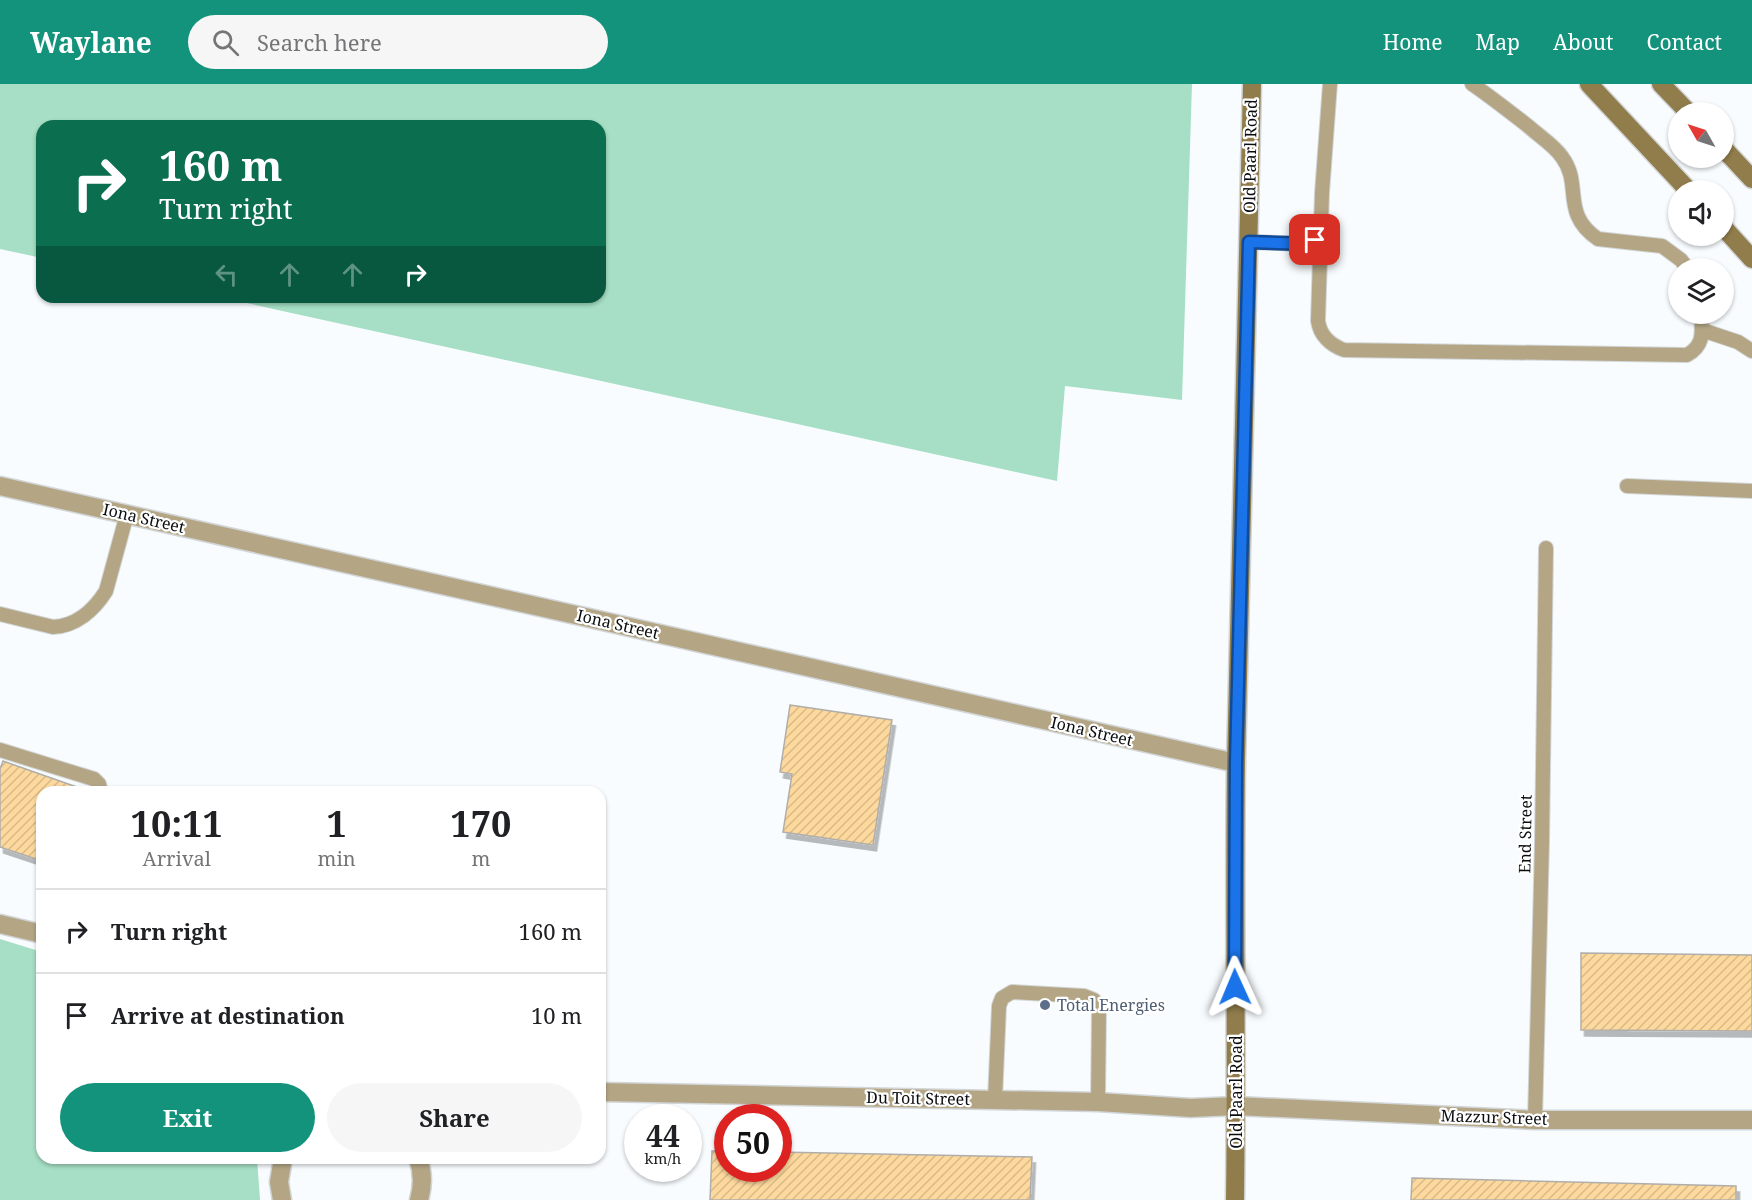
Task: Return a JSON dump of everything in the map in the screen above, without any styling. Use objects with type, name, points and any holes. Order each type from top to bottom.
[{"type":"main road","name":"Old Paarl Road","points":[[1235,1200],[1236,764],[1252,84]]},
{"type":"main road","points":[[1589,84],[1679,180]]},
{"type":"main road","points":[[1661,84],[1678,102]]},
{"type":"main road","points":[[1734,160],[1752,179]]},
{"type":"main road","points":[[1734,239],[1752,259]]},
{"type":"street","name":"Iona Street","points":[[0,486],[1236,764]]},
{"type":"street","points":[[0,924],[36,933]]},
{"type":"street","name":"Du Toit Street","points":[[606,1092],[1098,1102],[1191,1108],[1236,1106]]},
{"type":"street","name":"Mazzur Street","points":[[1236,1106],[1535,1120],[1752,1120]]},
{"type":"street","points":[[280,1164],[279,1188],[282,1200]]},
{"type":"street","points":[[422,1164],[422,1199]]},
{"type":"lane","points":[[1330,84],[1320,235],[1318,321],[1319,329],[1332,345],[1344,350],[1687,355],[1695,350],[1701,341],[1702,324]]},
{"type":"lane","points":[[1472,84],[1552,146],[1563,158],[1569,172],[1574,208],[1581,223],[1590,234],[1598,239],[1662,246],[1678,258]]},
{"type":"lane","points":[[1249,242],[1309,244],[1320,235]]},
{"type":"lane","points":[[1702,330],[1738,342],[1752,351]]},
{"type":"lane","points":[[1627,486],[1752,491]]},
{"type":"lane","points":[[0,614],[52,627],[61,627],[80,619],[89,612],[106,591],[127,514]]},
{"type":"lane","name":"End Street","points":[[1535,1120],[1546,548]]},
{"type":"lane","points":[[0,750],[94,779],[100,786]]},
{"type":"lane","points":[[995,1100],[999,1006],[1002,998],[1011,992],[1084,996],[1094,1000],[1099,1009],[1098,1102]]},
{"type":"green space","points":[[0,84],[1192,84],[1182,400],[1065,386],[1057,481],[246,303],[606,303],[606,120],[36,120],[36,257],[0,249]]},
{"type":"green space","points":[[0,939],[36,950],[36,1164],[257,1164],[260,1200],[0,1200]]},
{"type":"building","points":[[790,705],[892,720],[873,845],[783,832],[792,774],[780,772]]},
{"type":"building","points":[[3,761],[74,786],[36,786],[36,859],[0,847],[0,769]]},
{"type":"building","points":[[1581,953],[1752,955],[1752,1031],[1581,1030]]},
{"type":"building","points":[[712,1151],[714,1151],[714,1182],[792,1182],[792,1152],[1032,1157],[1030,1200],[710,1200]]},
{"type":"building","points":[[1412,1178],[1736,1186],[1736,1200],[1411,1200]]},
{"type":"place","name":"Total Energies","points":[[1045,1005]]},
{"type":"route","points":[[1235,987],[1236,764],[1249,242],[1309,244],[1315,240]]}]
